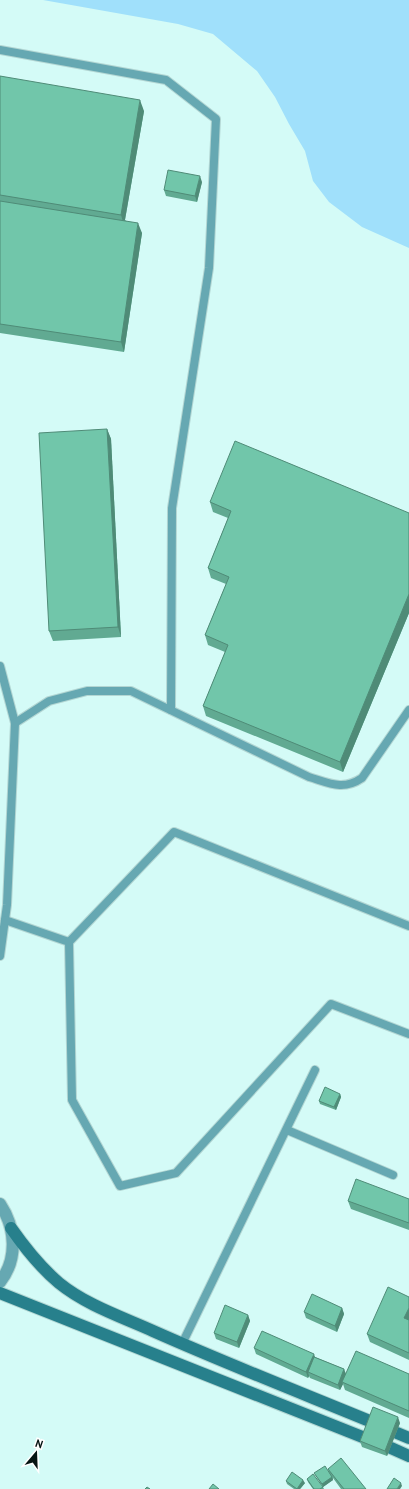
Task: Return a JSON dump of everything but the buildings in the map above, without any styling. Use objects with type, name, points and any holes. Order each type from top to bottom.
[{"type":"main road","points":[[11,1228],[41,1267],[80,1297],[182,1344],[372,1422]]},
{"type":"main road","points":[[0,1293],[366,1438]]},
{"type":"main road","points":[[397,1432],[409,1438]]},
{"type":"main road","points":[[391,1448],[409,1456]]},
{"type":"street","points":[[0,1204],[6,1213],[14,1244],[11,1261],[4,1277],[0,1282]]},
{"type":"lane","points":[[0,50],[166,80],[216,119],[209,268],[172,508],[171,710]]},
{"type":"lane","points":[[0,666],[15,723],[7,905],[0,956]]},
{"type":"lane","points":[[15,723],[49,701],[87,691],[131,691],[309,778],[338,785],[352,784],[362,778],[409,710]]},
{"type":"lane","points":[[409,926],[174,832],[69,942],[72,1100],[120,1186],[176,1173],[331,1004],[409,1034]]},
{"type":"lane","points":[[5,920],[69,942]]},
{"type":"lane","points":[[182,1344],[315,1070]]},
{"type":"lane","points":[[287,1130],[393,1175]]},
{"type":"water","points":[[43,0],[409,0],[409,248],[362,227],[329,202],[313,181],[305,151],[275,97],[257,71],[213,34],[178,24]]}]
